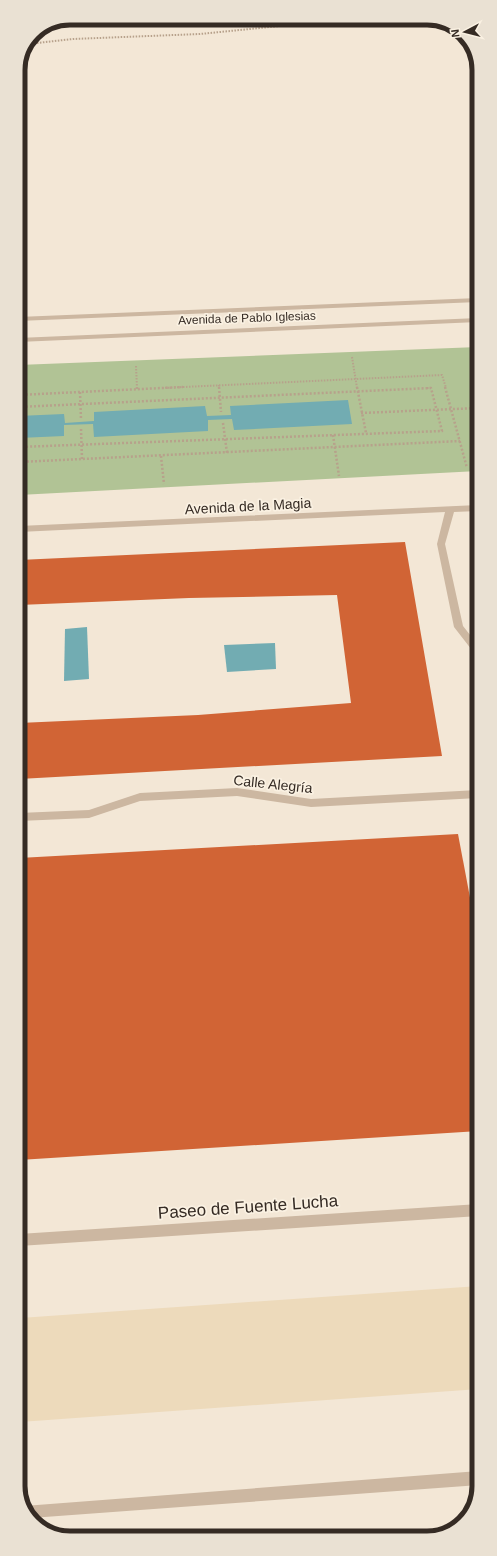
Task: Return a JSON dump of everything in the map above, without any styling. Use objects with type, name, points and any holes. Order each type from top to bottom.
[{"type":"street","name":"Avenida de Pablo Iglesias","points":[[25,319],[472,300]]},
{"type":"street","name":"Avenida de Pablo Iglesias","points":[[25,340],[472,320]]},
{"type":"street","name":"Avenida de la Magia","points":[[25,529],[472,508]]},
{"type":"street","points":[[450,510],[441,544],[459,627],[472,644]]},
{"type":"street","name":"Calle Alegría","points":[[25,817],[89,814],[140,797],[237,792],[311,803],[472,794]]},
{"type":"street","name":"Paseo de Fuente Lucha","points":[[25,1240],[472,1210]]},
{"type":"street","points":[[33,1511],[472,1479]]},
{"type":"path","points":[[34,43],[73,39],[200,34],[290,25]]},
{"type":"path","points":[[352,358],[361,413],[366,433]]},
{"type":"path","points":[[136,366],[137,389]]},
{"type":"path","points":[[25,395],[442,374],[467,468]]},
{"type":"path","points":[[219,385],[221,412]]},
{"type":"path","points":[[25,407],[431,388],[442,431],[25,447]]},
{"type":"path","points":[[80,392],[81,419]]},
{"type":"path","points":[[361,413],[472,408]]},
{"type":"path","points":[[223,423],[227,453]]},
{"type":"path","points":[[81,429],[82,459]]},
{"type":"path","points":[[333,435],[339,476]]},
{"type":"path","points":[[25,462],[460,441]]},
{"type":"path","points":[[161,456],[164,484]]},
{"type":"green space","points":[[472,347],[472,471],[25,495],[25,365]]},
{"type":"shaded area","points":[[472,1286],[472,1390],[25,1422],[25,1318]]},
{"type":"water","points":[[348,400],[352,424],[234,430],[232,419],[208,420],[208,431],[94,437],[93,424],[64,425],[64,436],[25,438],[25,416],[64,414],[65,423],[94,421],[94,412],[205,406],[207,416],[231,415],[230,406]]},
{"type":"water","points":[[87,627],[89,679],[64,681],[65,629]]},
{"type":"water","points":[[275,643],[276,669],[227,672],[224,645]]},
{"type":"building","points":[[405,542],[442,756],[25,779],[25,723],[198,715],[351,703],[337,595],[189,598],[25,605],[25,560]]},
{"type":"building","points":[[458,834],[472,908],[472,1131],[25,1160],[25,858]]}]
